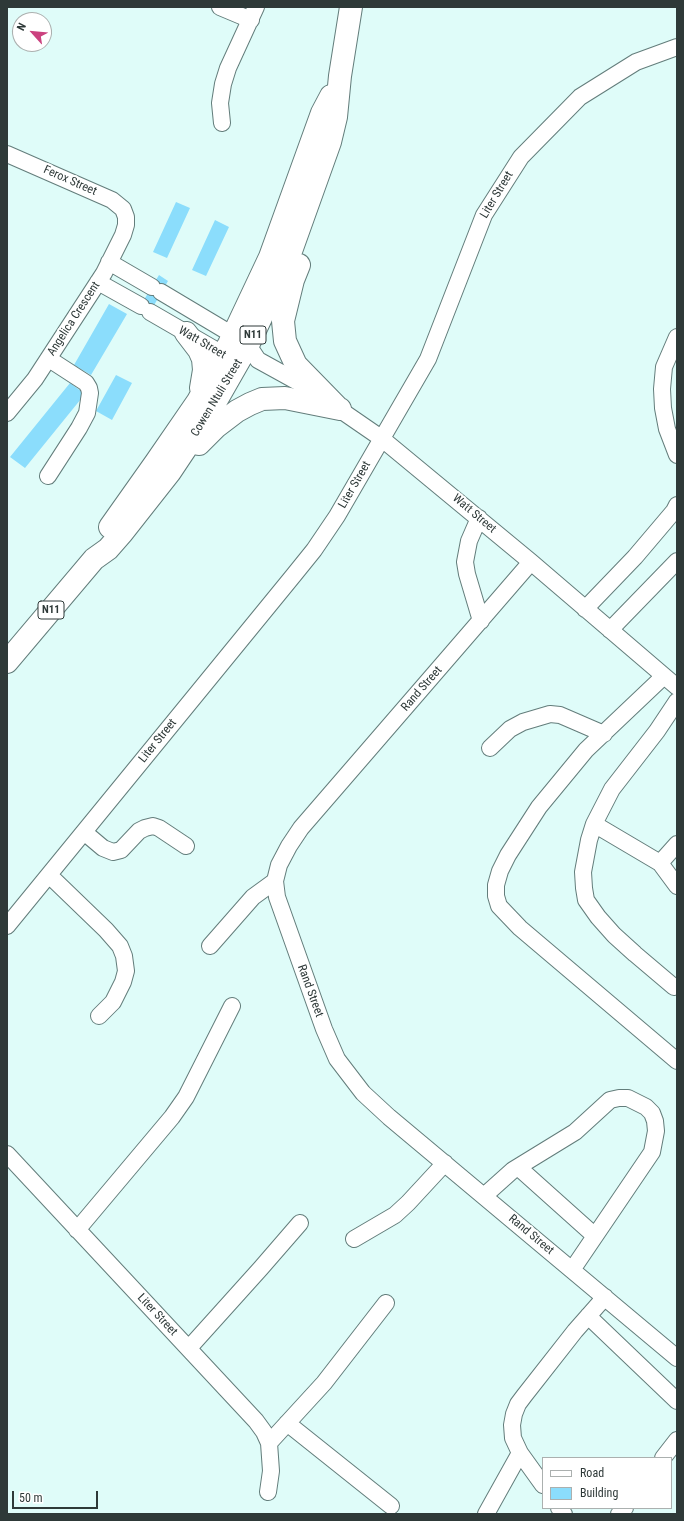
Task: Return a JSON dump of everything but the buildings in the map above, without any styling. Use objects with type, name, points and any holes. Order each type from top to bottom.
[{"type":"highway","name":"Cowen Ntuli Street","points":[[7,662],[94,558],[108,549],[122,533],[170,472],[208,415],[286,265],[330,142],[336,117],[340,76],[352,11]]},
{"type":"highway","name":"Cowen Ntuli Street","points":[[94,558],[108,529],[198,401],[240,352],[270,257],[322,113],[340,76]]},
{"type":"highway","points":[[330,142],[327,170],[321,198],[308,241],[293,280],[283,321],[285,341],[296,365],[338,408]]},
{"type":"highway","points":[[186,333],[199,350],[203,360],[204,370],[198,401]]},
{"type":"highway","points":[[170,472],[225,420],[237,411],[256,401],[273,398],[285,398],[338,408]]},
{"type":"street","points":[[220,7],[253,14],[228,68],[223,84],[220,103],[222,123]]},
{"type":"street","name":"Liter Street","points":[[7,926],[294,576],[337,516],[428,359],[484,215],[521,157],[580,97],[636,62],[677,47]]},
{"type":"street","name":"Ferox Street","points":[[7,154],[112,200],[123,209],[126,217]]},
{"type":"street","name":"Angelica Crescent","points":[[7,413],[49,359],[98,282],[123,235],[126,225],[126,217]]},
{"type":"street","name":"Watt Street","points":[[109,262],[157,290],[240,352]]},
{"type":"street","name":"Watt Street","points":[[98,282],[186,333],[240,352],[307,387],[381,438],[531,562],[677,687]]},
{"type":"street","points":[[677,337],[664,367],[662,389],[663,408],[667,429],[677,455]]},
{"type":"street","points":[[48,476],[87,413],[90,393],[86,383],[49,359]]},
{"type":"street","points":[[585,609],[635,557],[674,511],[677,505]]},
{"type":"street","points":[[478,518],[469,541],[465,562],[467,574],[481,621]]},
{"type":"street","points":[[610,630],[677,561]]},
{"type":"street","name":"Rand Street","points":[[531,562],[301,828],[288,846],[279,865],[275,881],[277,898],[324,1028],[337,1058],[363,1093],[389,1117],[677,1358]]},
{"type":"street","points":[[664,676],[586,750],[539,806],[500,871],[496,885],[496,896],[499,906],[520,928],[677,1061]]},
{"type":"street","points":[[674,987],[614,935],[598,917],[586,900],[583,872],[589,840],[594,824],[612,789],[657,731],[677,702]]},
{"type":"street","points":[[490,748],[510,729],[522,722],[550,714],[560,715],[604,734]]},
{"type":"street","points":[[594,824],[660,863],[677,886]]},
{"type":"street","points":[[84,832],[103,848],[113,852],[121,850],[139,831],[153,826],[159,828],[186,846]]},
{"type":"street","points":[[660,863],[677,844]]},
{"type":"street","points":[[49,875],[106,930],[120,946],[124,956],[126,971],[123,982],[113,1002],[99,1016]]},
{"type":"street","points":[[210,946],[253,897],[275,881]]},
{"type":"street","points":[[77,1230],[172,1117],[190,1090],[232,1006]]},
{"type":"street","points":[[484,1196],[518,1167],[575,1132],[610,1100],[628,1098],[652,1113],[656,1131],[652,1152],[572,1270]]},
{"type":"street","name":"Liter Street","points":[[7,1154],[256,1421],[264,1432],[269,1443],[271,1471],[268,1492]]},
{"type":"street","points":[[354,1239],[395,1215],[445,1163]]},
{"type":"street","points":[[518,1167],[595,1236]]},
{"type":"street","points":[[189,1348],[300,1223]]},
{"type":"street","points":[[542,1484],[520,1452],[513,1438],[512,1425],[514,1414],[518,1404],[588,1316],[605,1297]]},
{"type":"street","points":[[269,1443],[324,1383],[386,1303]]},
{"type":"street","points":[[588,1316],[677,1401]]},
{"type":"street","points":[[288,1423],[391,1506]]},
{"type":"street","points":[[664,1457],[677,1440]]},
{"type":"street","points":[[486,1514],[520,1452]]}]
